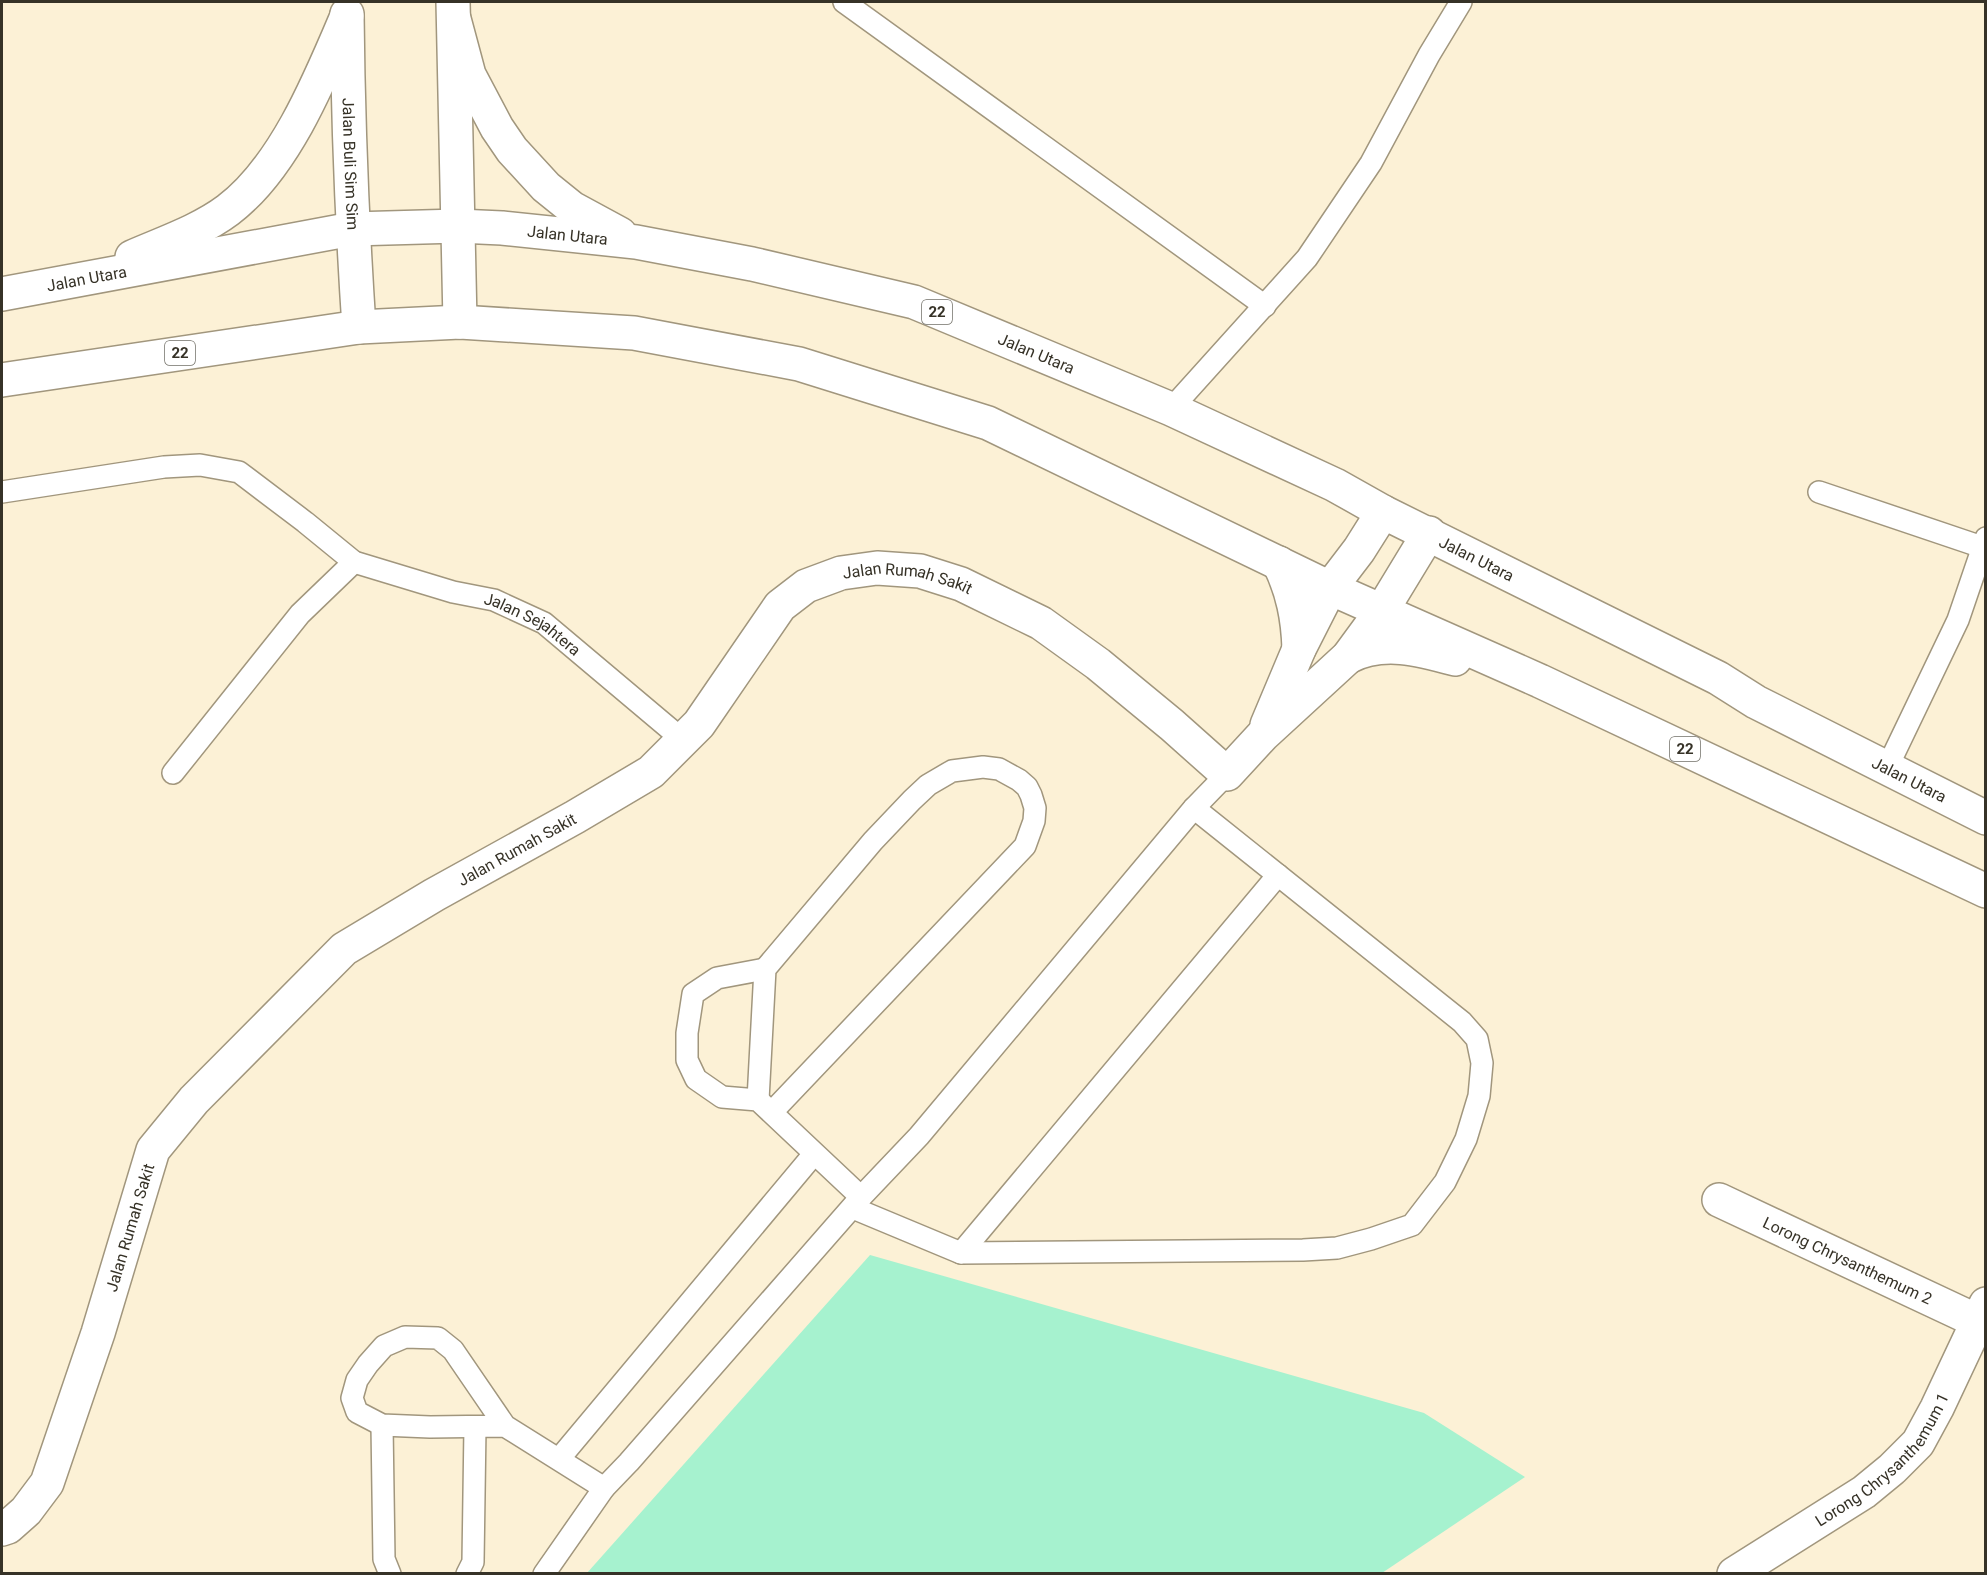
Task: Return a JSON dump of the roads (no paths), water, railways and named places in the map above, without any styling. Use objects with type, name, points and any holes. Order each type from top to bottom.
[{"type":"main road","name":"Jalan Buli Sim Sim","points":[[347,9],[347,108],[359,327]]},
{"type":"main road","points":[[81,279],[189,232],[226,211],[253,189],[291,134],[318,86],[347,9]]},
{"type":"main road","points":[[453,10],[460,322]]},
{"type":"main road","points":[[453,10],[469,75],[497,128],[512,150],[546,187],[572,208],[636,242]]},
{"type":"main road","name":"Jalan Utara","points":[[2,294],[352,229],[458,226],[502,228],[636,242],[752,264],[914,302],[1171,409],[1335,485],[1383,512],[1718,678],[1756,702],[1986,818]]},
{"type":"main road","name":"22","points":[[2,380],[359,327],[460,322],[634,333],[799,364],[988,423],[1381,612],[1540,681],[1986,891]]},
{"type":"main road","points":[[1263,735],[1299,649],[1330,588],[1359,550],[1383,512]]},
{"type":"main road","points":[[1227,774],[1263,735],[1348,657],[1381,612],[1429,533]]},
{"type":"main road","points":[[1279,563],[1293,594],[1298,619],[1299,649]]},
{"type":"main road","name":"Jalan Rumah Sakit","points":[[5,1528],[26,1511],[47,1483],[98,1333],[153,1150],[194,1100],[344,949],[434,895],[575,818],[651,772],[699,724],[780,606],[806,586],[841,573],[876,568],[920,572],[961,584],[1041,623],[1098,664],[1227,774]]},
{"type":"main road","points":[[1348,657],[1375,647],[1393,647],[1430,652],[1462,661],[1511,686],[1525,686],[1540,681]]},
{"type":"main road","name":"Lorong Chrysanthemum 2","points":[[1719,1200],[1982,1312]]},
{"type":"main road","name":"Lorong Chrysanthemum 1","points":[[1734,1574],[1864,1492],[1918,1443],[1982,1312]]},
{"type":"lane","points":[[844,2],[1265,306]]},
{"type":"lane","points":[[1171,409],[1308,258],[1371,163],[1423,66],[1461,2]]},
{"type":"lane","points":[[2,492],[164,467],[200,465],[239,472],[354,562],[300,614],[173,773]]},
{"type":"lane","points":[[1819,492],[1984,543],[1958,620],[1887,768]]},
{"type":"lane","name":"Jalan Sejahtera","points":[[354,562],[453,592],[494,600],[544,623],[683,740]]},
{"type":"lane","points":[[765,1106],[1025,846],[1032,828],[1035,808],[1027,787],[999,769],[983,767],[952,771],[928,785],[873,841],[765,969],[717,978],[693,994],[687,1033],[687,1060],[696,1079],[722,1097],[765,1106],[814,1154],[857,1203],[961,1253],[1337,1248],[1412,1225],[1444,1182],[1466,1139],[1479,1096],[1482,1064],[1477,1039],[1462,1022],[1194,808]]},
{"type":"lane","points":[[544,1574],[604,1488],[919,1136],[1194,808],[1227,774]]},
{"type":"lane","points":[[961,1253],[1278,875]]},
{"type":"lane","points":[[765,969],[765,1106]]},
{"type":"lane","points":[[559,1459],[814,1154]]},
{"type":"lane","points":[[505,1426],[382,1425],[357,1412],[352,1398],[357,1380],[384,1347],[405,1337],[438,1338],[453,1350],[505,1426],[604,1488]]},
{"type":"lane","points":[[382,1425],[384,1559],[390,1574]]},
{"type":"lane","points":[[467,1574],[473,1562],[475,1427]]}]
